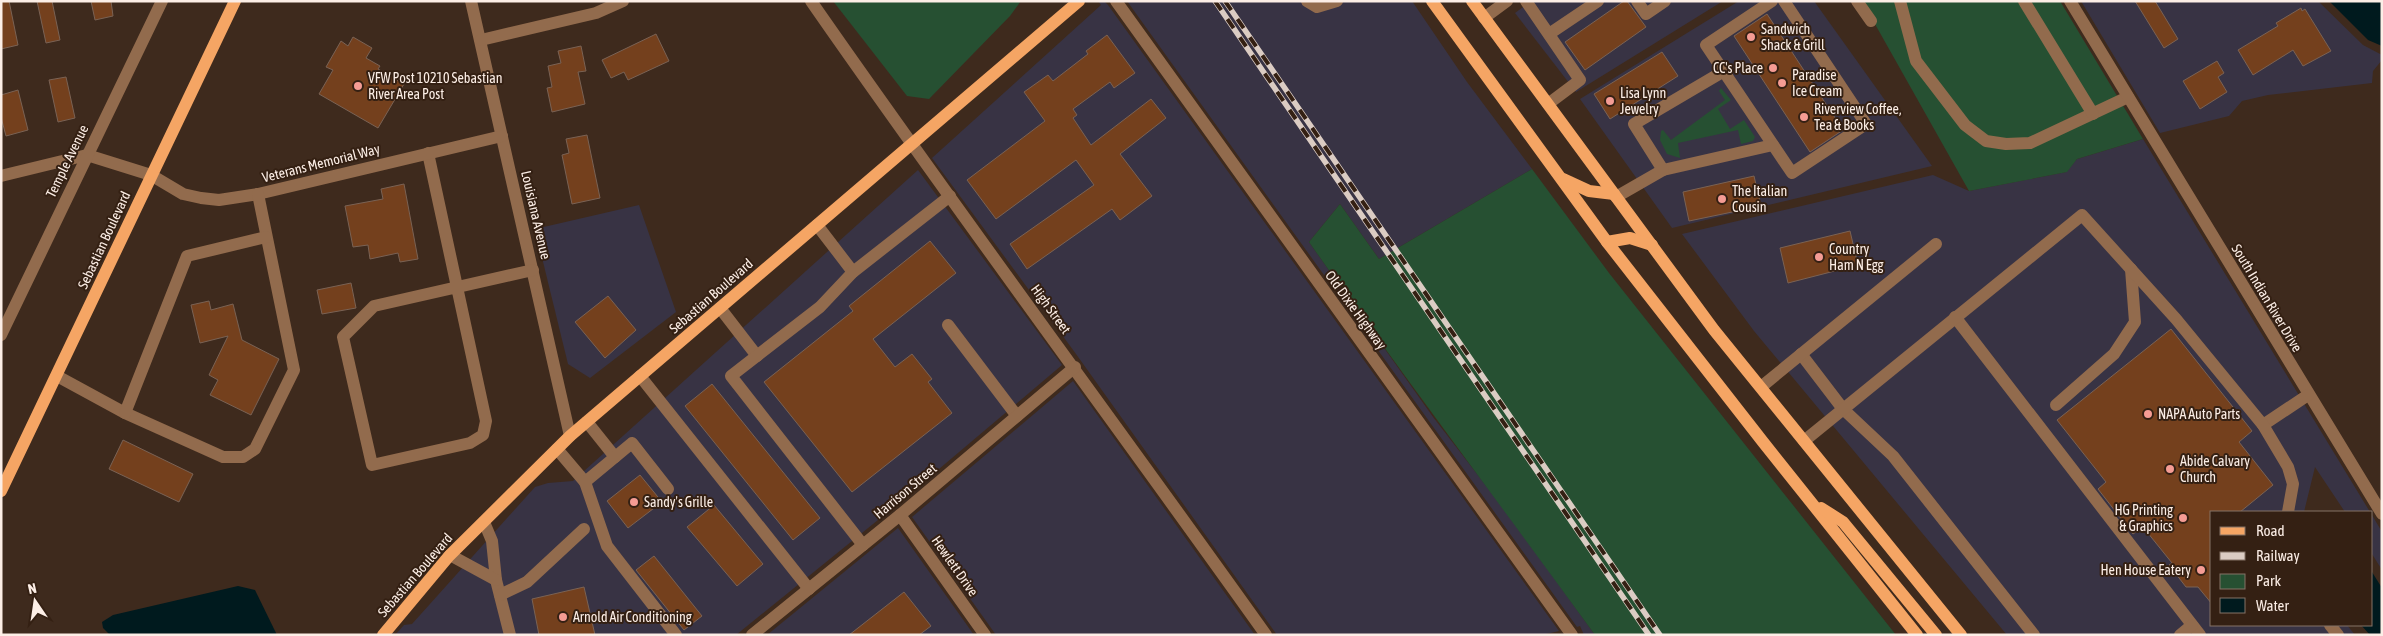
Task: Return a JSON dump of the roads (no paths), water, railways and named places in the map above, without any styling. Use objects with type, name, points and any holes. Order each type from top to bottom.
[{"type":"main road","name":"Sebastian Boulevard","points":[[1,491],[235,1]]},
{"type":"main road","name":"Sebastian Boulevard","points":[[383,635],[450,555],[570,436],[1079,1]]},
{"type":"main road","points":[[1432,1],[1607,242],[1917,635]]},
{"type":"main road","points":[[1472,1],[1714,330],[1961,635]]},
{"type":"main road","points":[[1560,178],[1589,191],[1615,195]]},
{"type":"main road","points":[[1607,242],[1630,238],[1652,245]]},
{"type":"main road","points":[[1810,501],[1843,522],[1936,635]]},
{"type":"street","name":"Temple Avenue","points":[[1,335],[86,155],[162,1]]},
{"type":"street","name":"Louisiana Avenue","points":[[471,1],[570,436]]},
{"type":"street","points":[[481,40],[596,13],[624,1]]},
{"type":"street","name":"High Street","points":[[811,1],[911,145],[1074,367],[1266,635]]},
{"type":"street","name":"Old Dixie Highway","points":[[1116,1],[1572,635]]},
{"type":"street","points":[[1307,1],[1317,7],[1337,1]]},
{"type":"street","points":[[1484,18],[1507,1]]},
{"type":"street","points":[[1526,1],[1580,80],[1548,104]]},
{"type":"street","points":[[1549,34],[1598,1]]},
{"type":"street","points":[[1637,1],[1646,14],[1665,1]]},
{"type":"street","points":[[1772,1],[1706,44],[1792,173],[1866,124],[1784,1]]},
{"type":"street","points":[[1857,1],[1871,21]]},
{"type":"street","points":[[1900,1],[1916,61],[1965,125],[1986,141],[2006,144],[2030,142],[2128,97]]},
{"type":"street","points":[[2024,1],[2093,114]]},
{"type":"street","name":"South Indian River Drive","points":[[2070,1],[2382,514]]},
{"type":"street","points":[[1663,170],[1634,124],[1724,71]]},
{"type":"street","name":"Veterans Memorial Way","points":[[86,155],[151,175],[184,194],[220,200],[258,194],[502,136]]},
{"type":"street","points":[[1615,195],[1663,170],[1773,145]]},
{"type":"street","points":[[428,153],[457,287],[486,421],[483,435],[470,443],[372,465],[342,337],[374,306],[457,287],[532,270]]},
{"type":"street","points":[[1,176],[86,155]]},
{"type":"street","points":[[57,376],[125,413],[223,457],[243,457],[255,449],[294,370],[258,194]]},
{"type":"street","points":[[863,545],[731,376],[820,307],[853,272],[950,196]]},
{"type":"street","points":[[1804,441],[2082,215],[2176,319],[2263,425],[2288,466],[2293,484],[2288,511]]},
{"type":"street","points":[[817,225],[853,272]]},
{"type":"street","points":[[125,413],[187,256],[266,238]]},
{"type":"street","points":[[1761,388],[1936,244]]},
{"type":"street","points":[[2056,405],[2114,354],[2135,322],[2131,269]]},
{"type":"street","points":[[720,308],[757,356]]},
{"type":"street","points":[[1955,317],[2196,630],[2180,635]]},
{"type":"street","points":[[948,325],[1017,416]]},
{"type":"street","points":[[1800,354],[1843,408],[1893,456],[2034,635]]},
{"type":"street","name":"Harrison Street","points":[[752,635],[900,515],[1074,367]]},
{"type":"street","points":[[640,376],[808,589]]},
{"type":"street","points":[[2263,425],[2308,395]]},
{"type":"street","points":[[587,422],[615,457]]},
{"type":"street","points":[[585,482],[632,443],[668,489]]},
{"type":"street","points":[[558,449],[585,482],[607,546],[676,635]]},
{"type":"street","name":"Hewlett Drive","points":[[900,515],[985,635]]},
{"type":"street","points":[[484,522],[492,541],[496,580],[510,635]]},
{"type":"street","points":[[500,595],[527,582],[584,529]]},
{"type":"street","points":[[450,555],[496,580]]},
{"type":"water","points":[[2329,1],[2382,1],[2382,46],[2368,40]]},
{"type":"water","points":[[2373,574],[2382,588],[2382,635],[2370,635],[2362,626],[2373,626]]},
{"type":"water","points":[[238,586],[255,590],[277,635],[110,635],[103,628],[102,622],[113,615]]},
{"type":"railway","points":[[1215,1],[1649,635]]},
{"type":"railway","points":[[1225,1],[1660,635]]},
{"type":"place","name":"Sandwich Shack & Grill","points":[[1751,37]]},
{"type":"place","name":"CC's Place","points":[[1773,68]]},
{"type":"place","name":"Paradise Ice Cream","points":[[1782,83]]},
{"type":"place","name":"VFW Post 10210 Sebastian River Area Post","points":[[358,86]]},
{"type":"place","name":"Lisa Lynn Jewelry","points":[[1610,101]]},
{"type":"place","name":"Riverview Coffee, Tea & Books","points":[[1804,117]]},
{"type":"place","name":"The Italian Cousin","points":[[1722,199]]},
{"type":"place","name":"Country Ham N Egg","points":[[1819,257]]},
{"type":"place","name":"NAPA Auto Parts","points":[[2148,414]]},
{"type":"place","name":"Abide Calvary Church","points":[[2170,469]]},
{"type":"place","name":"Sandy's Grille","points":[[634,502]]},
{"type":"place","name":"HG Printing & Graphics","points":[[2183,518]]},
{"type":"place","name":"Hen House Eatery","points":[[2201,570]]},
{"type":"place","name":"Arnold Air Conditioning","points":[[563,617]]}]
